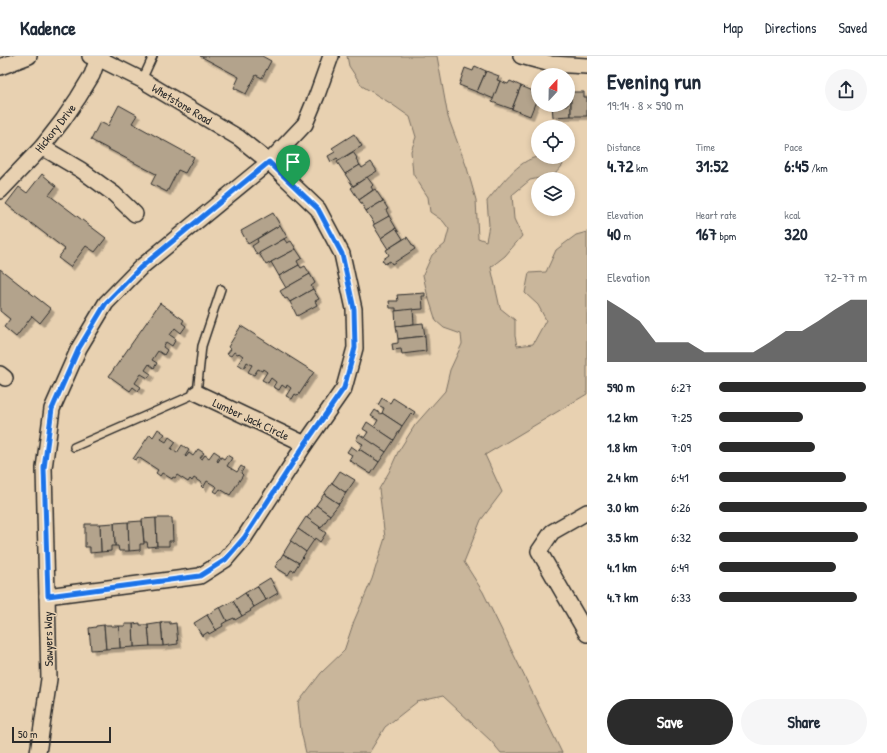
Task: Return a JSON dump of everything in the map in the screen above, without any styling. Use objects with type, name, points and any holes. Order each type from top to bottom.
[{"type":"street","points":[[5,62],[29,56]]},
{"type":"street","name":"Sawyers Way","points":[[38,753],[49,679],[44,468],[52,409],[79,348],[106,303],[140,268],[269,162],[305,124],[331,56]]},
{"type":"street","points":[[521,56],[551,64],[587,66]]},
{"type":"street","name":"Whetstone Road","points":[[48,596],[200,576],[225,560],[244,538],[305,444],[344,388],[355,348],[354,309],[342,254],[318,209],[269,162],[239,138],[142,80],[96,57]]},
{"type":"street","name":"Hickory Drive","points":[[0,191],[42,147],[78,98],[92,75],[96,57]]},
{"type":"street","points":[[42,147],[81,170],[114,194],[135,214]]},
{"type":"street","name":"Lumber Jack Circle","points":[[197,393],[305,444]]},
{"type":"street","points":[[587,512],[552,532],[539,551],[587,634]]},
{"type":"lane","points":[[142,80],[153,56]]},
{"type":"lane","points":[[74,447],[197,393],[202,346],[221,289]]},
{"type":"shaded area","points":[[347,56],[437,56],[448,117],[467,168],[476,200],[478,238],[486,241],[489,225],[487,201],[510,174],[531,159],[531,164],[562,164],[557,172],[531,172],[531,180],[512,195],[514,219],[522,236],[505,256],[491,267],[500,308],[515,320],[515,336],[517,346],[533,344],[546,320],[538,305],[525,293],[529,273],[546,272],[556,250],[576,235],[587,232],[587,394],[485,455],[502,492],[481,520],[464,562],[483,592],[562,753],[501,753],[491,741],[443,696],[417,702],[385,727],[369,753],[306,753],[301,731],[298,703],[321,673],[344,651],[354,621],[372,579],[385,538],[379,489],[398,452],[415,425],[445,391],[450,370],[462,344],[461,334],[444,328],[436,321],[427,293],[423,275],[432,255],[445,244],[449,229],[443,221],[430,212],[428,197],[413,174],[411,151],[416,137],[410,117],[362,86],[349,66]]},
{"type":"building","points":[[200,56],[262,56],[271,61],[262,78],[256,75],[246,94],[234,88],[239,77]]},
{"type":"building","points":[[475,66],[486,71],[477,92],[459,85],[465,68],[473,71]]},
{"type":"building","points":[[486,71],[499,76],[497,80],[500,81],[494,99],[477,92]]},
{"type":"building","points":[[500,81],[508,84],[510,81],[521,86],[512,109],[492,102]]},
{"type":"building","points":[[521,86],[531,90],[532,112],[530,116],[512,109]]},
{"type":"building","points":[[575,92],[584,92],[584,97],[587,97],[587,116],[571,116],[571,112],[575,112]]},
{"type":"building","points":[[119,105],[137,115],[132,123],[194,157],[185,173],[178,170],[167,192],[151,184],[156,174],[91,140],[100,122],[108,126]]},
{"type":"building","points":[[553,112],[571,112],[571,116],[553,117]]},
{"type":"building","points":[[354,134],[362,146],[339,160],[337,158],[331,162],[328,156],[335,152],[332,148]]},
{"type":"building","points":[[353,152],[360,165],[345,174],[337,162]]},
{"type":"building","points":[[371,162],[377,171],[353,186],[345,174],[360,165],[362,168]]},
{"type":"building","points":[[42,174],[56,186],[49,195],[106,238],[95,252],[86,246],[70,267],[58,258],[65,249],[6,204],[19,187],[27,193]]},
{"type":"building","points":[[367,177],[373,185],[371,187],[373,190],[359,200],[351,188]]},
{"type":"building","points":[[375,189],[383,201],[366,211],[359,200]]},
{"type":"building","points":[[383,201],[388,209],[386,210],[389,216],[375,225],[366,211]]},
{"type":"building","points":[[273,213],[280,225],[248,244],[241,231]]},
{"type":"building","points":[[389,216],[396,228],[381,238],[373,225]]},
{"type":"building","points":[[280,225],[287,237],[257,255],[252,246],[258,242],[257,239]]},
{"type":"building","points":[[396,228],[403,239],[388,249],[381,238]]},
{"type":"building","points":[[407,237],[415,249],[392,264],[390,261],[385,264],[382,260],[389,255],[386,250]]},
{"type":"building","points":[[284,239],[287,243],[291,241],[296,249],[266,265],[259,253]]},
{"type":"building","points":[[296,249],[302,258],[297,261],[299,265],[279,276],[271,262]]},
{"type":"building","points":[[299,265],[301,268],[305,266],[310,274],[286,288],[279,276]]},
{"type":"building","points":[[0,269],[51,309],[40,323],[32,316],[16,337],[4,327],[10,319],[0,311]]},
{"type":"building","points":[[310,274],[315,283],[311,286],[313,289],[290,302],[287,298],[285,299],[280,291]]},
{"type":"building","points":[[313,289],[319,299],[315,301],[317,305],[297,316],[290,302]]},
{"type":"building","points":[[425,293],[425,296],[422,296],[423,309],[396,311],[396,308],[390,308],[389,301],[398,301],[397,295]]},
{"type":"building","points":[[160,303],[184,320],[182,323],[186,326],[181,333],[175,328],[170,335],[176,339],[172,346],[166,342],[163,347],[167,350],[164,355],[158,351],[152,360],[157,363],[154,368],[149,364],[145,370],[151,374],[148,378],[141,374],[135,383],[141,387],[138,391],[133,387],[130,391],[109,376]]},
{"type":"building","points":[[413,309],[414,324],[396,326],[395,311]]},
{"type":"building","points":[[423,323],[425,336],[398,339],[396,326]]},
{"type":"building","points":[[241,326],[314,372],[298,396],[295,394],[292,399],[286,396],[291,388],[287,385],[286,388],[282,385],[279,390],[273,387],[276,382],[271,378],[268,383],[262,380],[267,372],[263,369],[262,371],[258,369],[254,375],[248,372],[252,365],[247,362],[244,368],[238,364],[243,356],[239,353],[234,352],[231,356],[227,354],[231,349],[228,347]]},
{"type":"building","points":[[425,336],[426,351],[402,354],[401,349],[393,350],[392,344],[398,343],[398,339]]},
{"type":"building","points":[[382,398],[390,403],[393,398],[415,412],[413,415],[411,413],[402,426],[382,413],[384,408],[378,405]]},
{"type":"building","points":[[375,410],[402,426],[394,440],[374,427],[378,420],[371,416]]},
{"type":"building","points":[[367,422],[394,440],[386,452],[364,438],[368,432],[363,429]]},
{"type":"building","points":[[158,429],[165,434],[161,439],[166,442],[169,437],[176,442],[171,449],[177,453],[182,445],[189,450],[185,456],[186,457],[189,453],[193,456],[198,449],[204,453],[200,458],[202,459],[205,455],[209,458],[214,451],[220,455],[217,461],[218,462],[221,457],[224,459],[227,455],[232,458],[227,466],[237,472],[241,466],[244,468],[241,473],[243,475],[230,495],[220,489],[217,493],[214,491],[217,487],[207,481],[203,488],[201,486],[203,484],[194,478],[192,481],[190,479],[188,482],[177,475],[172,479],[162,473],[160,476],[156,473],[158,470],[138,457],[136,460],[133,459],[150,434],[153,437]]},
{"type":"building","points":[[359,434],[386,452],[379,462],[359,449],[363,444],[356,440]]},
{"type":"building","points":[[351,446],[358,451],[359,449],[379,462],[371,474],[349,460],[352,455],[347,452]]},
{"type":"building","points":[[340,471],[355,480],[346,493],[332,483]]},
{"type":"building","points":[[332,483],[346,493],[339,504],[324,494]]},
{"type":"building","points":[[324,494],[339,504],[330,515],[316,505]]},
{"type":"building","points":[[316,505],[330,515],[321,528],[307,518]]},
{"type":"building","points":[[306,517],[326,533],[320,542],[315,538],[314,540],[298,529]]},
{"type":"building","points":[[156,518],[157,546],[148,547],[147,542],[144,542],[142,519]]},
{"type":"building","points":[[156,518],[172,518],[173,541],[169,541],[169,546],[157,546]]},
{"type":"building","points":[[142,521],[144,544],[140,544],[140,550],[129,551],[128,522]]},
{"type":"building","points":[[128,522],[129,551],[119,551],[118,546],[115,546],[114,523]]},
{"type":"building","points":[[114,523],[115,546],[111,546],[111,551],[101,552],[100,524]]},
{"type":"building","points":[[85,524],[100,524],[101,552],[90,553],[90,547],[85,547]]},
{"type":"building","points":[[298,529],[314,540],[306,552],[290,541]]},
{"type":"building","points":[[291,541],[306,552],[299,563],[283,554]]},
{"type":"building","points":[[283,554],[299,563],[294,571],[291,570],[288,575],[275,567]]},
{"type":"building","points":[[270,578],[278,593],[266,600],[257,586]]},
{"type":"building","points":[[257,586],[266,600],[254,607],[245,593]]},
{"type":"building","points":[[245,593],[254,607],[250,610],[251,611],[242,616],[233,601]]},
{"type":"building","points":[[233,601],[242,616],[235,620],[234,618],[227,621],[220,608]]},
{"type":"building","points":[[220,607],[227,621],[222,624],[223,626],[216,630],[207,615]]},
{"type":"building","points":[[207,615],[216,630],[209,634],[208,632],[202,636],[194,623]]},
{"type":"building","points":[[161,622],[170,622],[170,624],[176,623],[178,644],[163,646]]},
{"type":"building","points":[[140,623],[140,625],[148,625],[150,646],[134,647],[133,624]]},
{"type":"building","points":[[161,623],[163,646],[150,646],[148,625]]},
{"type":"building","points":[[125,624],[133,624],[134,647],[120,648],[119,626],[125,626]]},
{"type":"building","points":[[104,625],[106,649],[91,650],[89,628]]},
{"type":"building","points":[[104,625],[119,626],[120,648],[106,649]]},
{"type":"route","points":[[269,162],[293,186],[318,209],[342,254],[354,309],[355,348],[344,388],[305,444],[244,538],[225,560],[200,576],[48,596],[44,468],[52,409],[79,348],[106,303],[140,268],[269,162]]}]
